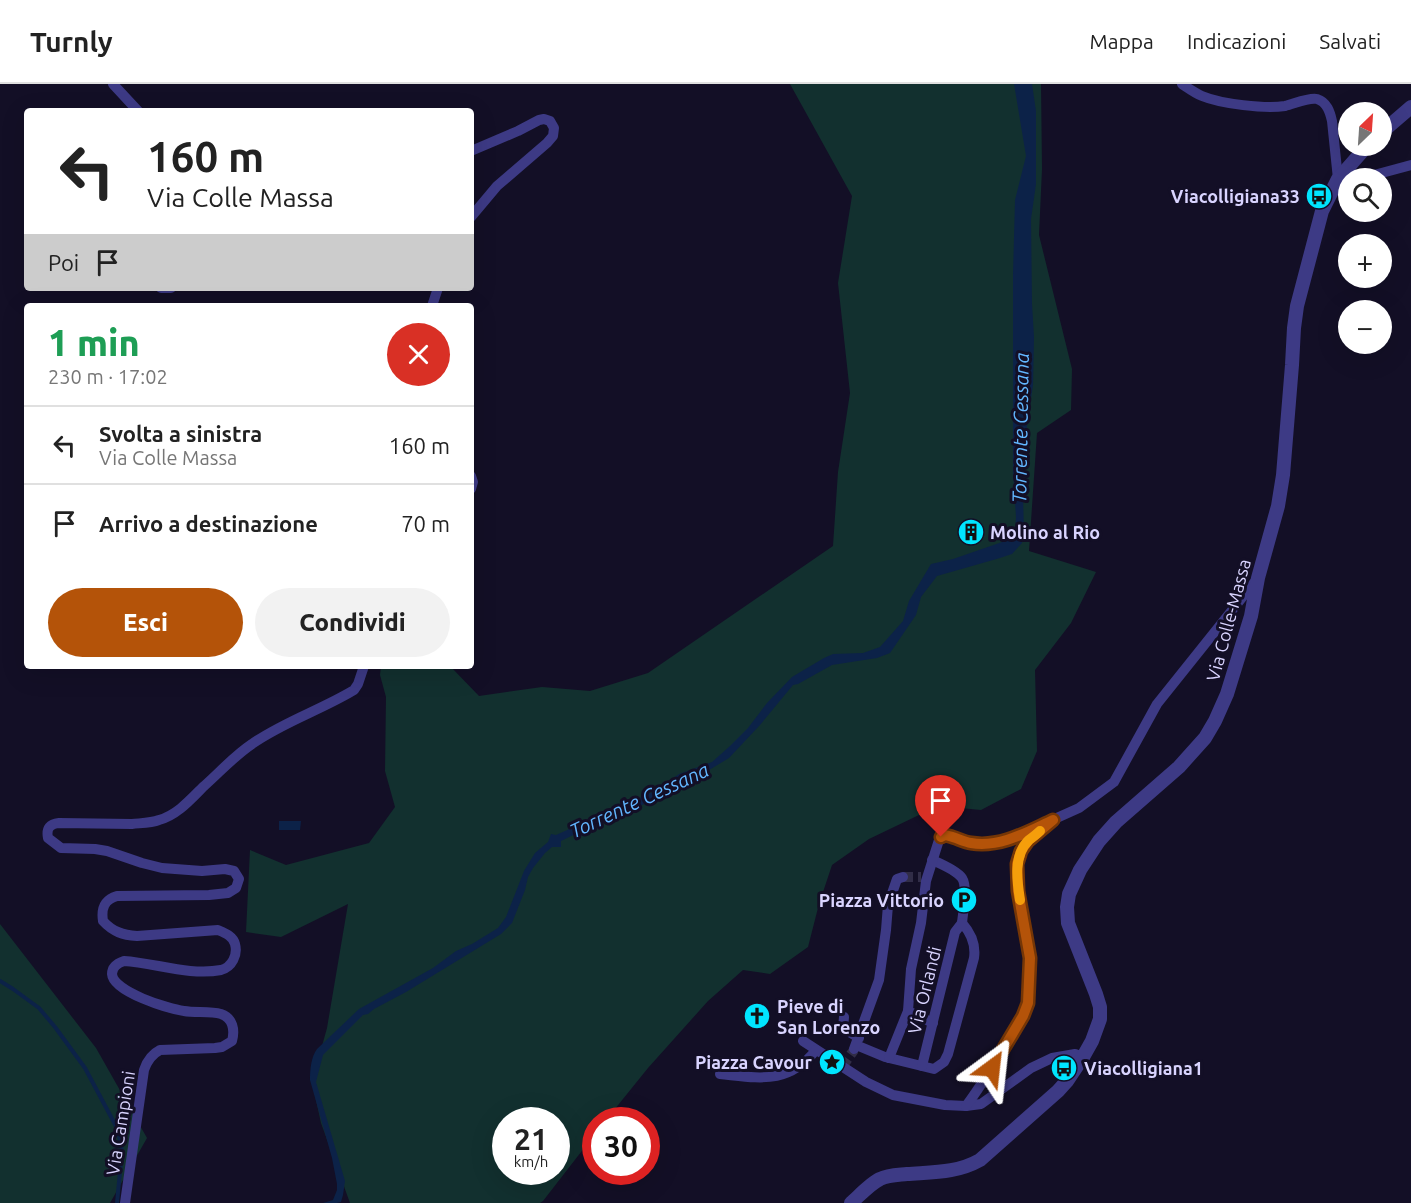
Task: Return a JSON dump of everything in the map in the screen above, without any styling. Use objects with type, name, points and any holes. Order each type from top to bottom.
[{"type":"street","points":[[112,84],[135,108]]},
{"type":"street","points":[[1182,84],[1203,96],[1226,102],[1272,107],[1285,106],[1313,98],[1323,102],[1330,112],[1332,121],[1338,175]]},
{"type":"street","points":[[1392,123],[1411,107]]},
{"type":"street","points":[[474,150],[539,120],[550,121],[554,128],[553,136],[547,143],[497,186],[474,212]]},
{"type":"street","points":[[1392,170],[1411,165]]},
{"type":"street","name":"Via Colle-Massa","points":[[851,1203],[874,1182],[882,1178],[955,1170],[980,1160],[1058,1091],[1083,1057],[1100,1019],[1100,1007],[1068,923],[1069,894],[1080,870],[1099,841],[1122,817],[1179,767],[1205,738],[1227,694],[1251,616],[1258,578],[1278,506],[1283,475],[1297,306],[1322,211],[1338,186]]},
{"type":"street","points":[[889,1058],[908,1011],[911,969],[921,922],[924,878],[939,840],[945,835],[974,843],[1001,842],[1079,808],[1114,782],[1157,704],[1258,578]]},
{"type":"street","name":"Via Campioni","points":[[125,1203],[144,1070],[148,1060],[160,1050],[222,1047],[232,1041],[234,1031],[233,1024],[222,1014],[173,1009],[126,990],[115,981],[112,976],[113,970],[124,961],[193,970],[222,969],[232,963],[236,946],[228,934],[218,930],[126,935],[109,927],[103,921],[103,908],[106,902],[117,896],[228,893],[236,888],[239,879],[234,871],[229,869],[202,872],[182,870],[142,864],[107,851],[61,848],[48,838],[49,827],[59,823],[143,823],[169,816],[252,744],[354,690],[363,669]]},
{"type":"street","points":[[966,1106],[992,1068],[1023,1016],[1028,1003],[1030,958],[1018,891],[1017,864],[1021,851],[1028,841],[1053,820]]},
{"type":"street","points":[[844,1017],[843,1028],[856,1044],[889,1058],[934,1069],[944,1062],[972,968],[975,950],[973,940],[962,923],[965,890],[962,879],[932,860]]},
{"type":"street","points":[[856,1044],[879,980],[888,905],[897,879],[903,877]]},
{"type":"street","name":"Via Orlandi","points":[[922,1066],[955,932],[962,923]]},
{"type":"street","points":[[908,1011],[933,1023]]},
{"type":"street","points":[[803,1041],[866,1082],[893,1095],[945,1105],[981,1104],[1031,1068],[1052,1058],[1075,1054],[1083,1057]]},
{"type":"street","points":[[720,1074],[766,1078],[793,1072],[816,1050]]},
{"type":"green space","points":[[790,84],[1041,84],[1042,169],[1039,235],[1072,369],[1071,410],[1037,433],[1029,551],[1096,572],[1071,623],[1035,670],[1037,751],[1021,789],[981,810],[950,807],[919,815],[869,839],[832,865],[808,947],[770,974],[743,970],[708,1001],[616,1107],[582,1107],[582,1151],[570,1166],[570,1107],[492,1107],[492,1185],[555,1185],[540,1203],[350,1203],[321,1123],[312,1082],[327,1028],[348,904],[281,937],[246,932],[250,850],[286,865],[369,843],[395,807],[385,771],[386,697],[381,669],[453,669],[479,696],[542,687],[590,691],[648,673],[833,546],[838,472],[850,393],[838,283],[852,196]]},
{"type":"green space","points":[[0,924],[96,1048],[147,1138],[110,1203],[0,1203]]},
{"type":"water","name":"Torrente Cessana","points":[[1014,84],[1032,84],[1036,111],[1036,184],[1031,219],[1033,385],[1022,460],[1024,532],[1022,543],[1012,554],[937,576],[921,597],[916,615],[890,653],[877,658],[832,665],[793,685],[729,758],[671,793],[561,841],[561,847],[552,847],[533,868],[512,923],[501,934],[406,992],[363,1015],[323,1055],[316,1082],[345,1181],[341,1202],[323,1203],[333,1200],[337,1184],[310,1080],[312,1060],[317,1049],[359,1009],[433,968],[456,951],[498,928],[506,917],[524,871],[535,853],[548,842],[551,834],[556,835],[655,791],[679,774],[712,762],[748,728],[767,703],[792,677],[833,654],[863,653],[880,647],[903,621],[909,601],[931,564],[1011,539],[1015,532],[1016,517],[1013,471],[1015,200],[1026,156]]},
{"type":"water","points":[[279,821],[301,821],[300,830],[279,830]]},
{"type":"waterway","points":[[0,981],[39,1008],[55,1027],[85,1068],[118,1130],[122,1151],[117,1203]]},
{"type":"tunnel","points":[[903,877],[921,877]]},
{"type":"tunnel","points":[[842,1067],[854,1050]]},
{"type":"slow traffic","points":[[1020,900],[1017,864],[1021,851],[1028,841],[1040,831]]},
{"type":"place","name":"Viacolligiana33","points":[[1319,196]]},
{"type":"place","name":"Molino al Rio","points":[[971,532]]},
{"type":"place","name":"Piazza Vittorio","points":[[964,900]]},
{"type":"place","name":"Pieve di San Lorenzo","points":[[757,1016]]},
{"type":"place","name":"Piazza Cavour","points":[[832,1062]]},
{"type":"place","name":"Viacolligiana1","points":[[1064,1068]]},
{"type":"route","points":[[941,837],[945,835],[980,844],[1001,842],[1053,820],[1028,841],[1021,851],[1017,864],[1018,891],[1030,958],[1028,1003],[1023,1016],[992,1068]]}]
